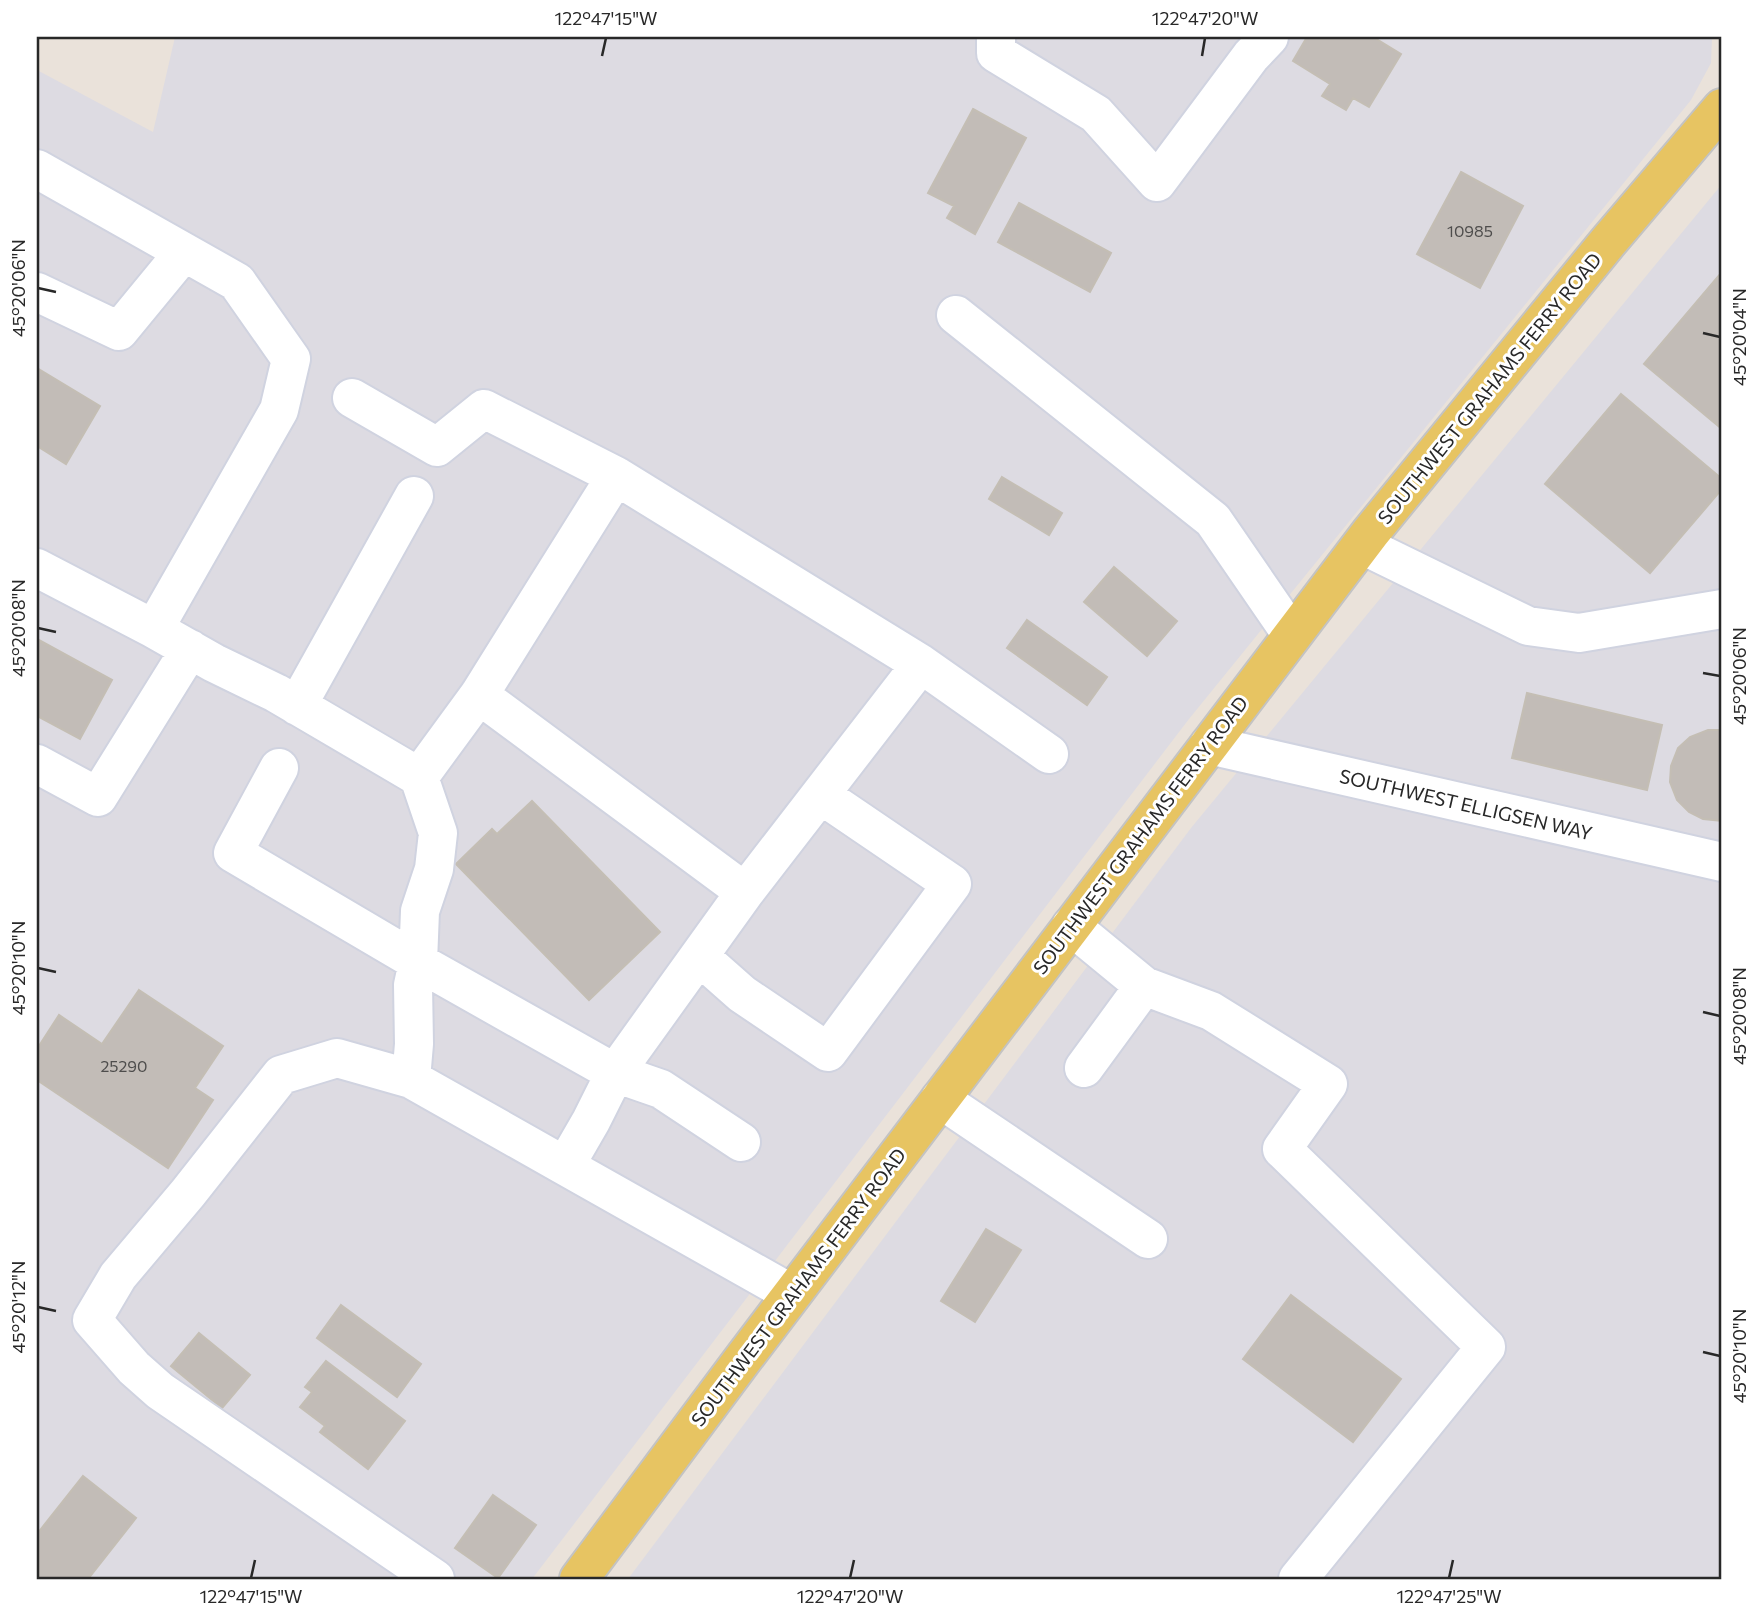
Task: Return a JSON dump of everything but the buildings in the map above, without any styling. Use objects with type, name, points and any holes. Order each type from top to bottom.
[{"type":"main road","name":"SOUTHWEST GRAHAMS FERRY ROAD","points":[[579,1579],[792,1294],[1362,545],[1608,242],[1722,108]]},
{"type":"street","points":[[996,37],[996,53],[1096,114],[1157,182],[1251,55],[1269,37]]},
{"type":"street","points":[[37,169],[237,282],[291,359],[279,410],[154,629]]},
{"type":"street","points":[[37,292],[120,331],[184,252]]},
{"type":"street","points":[[956,315],[1213,520],[1293,635]]},
{"type":"street","points":[[352,398],[437,447],[484,409],[616,477],[920,664],[1049,754]]},
{"type":"street","points":[[419,777],[478,695],[616,477]]},
{"type":"street","points":[[297,706],[414,496]]},
{"type":"street","points":[[1362,545],[1528,626],[1579,633],[1722,609]]},
{"type":"street","points":[[37,568],[297,706],[419,777],[438,833],[434,869],[421,911],[418,962],[413,985],[414,1044],[411,1079]]},
{"type":"street","points":[[37,764],[98,797],[190,649]]},
{"type":"street","points":[[565,1166],[615,1073],[745,892],[920,664]]},
{"type":"street","points":[[478,695],[745,892]]},
{"type":"street","name":"SOUTHWEST ELLIGSEN WAY","points":[[1209,745],[1722,862]]},
{"type":"street","points":[[279,768],[233,853],[418,962],[615,1073],[661,1089],[741,1142]]},
{"type":"street","points":[[699,956],[742,994],[828,1052],[952,884],[821,795]]},
{"type":"street","points":[[1071,926],[1144,986],[1211,1011],[1328,1084],[1282,1149],[1486,1347],[1297,1579]]},
{"type":"street","points":[[1083,1068],[1144,986]]},
{"type":"street","points":[[435,1579],[160,1391],[134,1368],[92,1320],[118,1276],[281,1075],[337,1058],[411,1079],[792,1294]]},
{"type":"street","points":[[940,1099],[1148,1239]]},
{"type":"shaded area","points":[[175,37],[1712,37],[1711,63],[1691,100],[1189,719],[532,1579],[37,1579],[37,70],[153,132]]},
{"type":"shaded area","points":[[1722,184],[1722,1579],[628,1579],[1191,828]]}]
